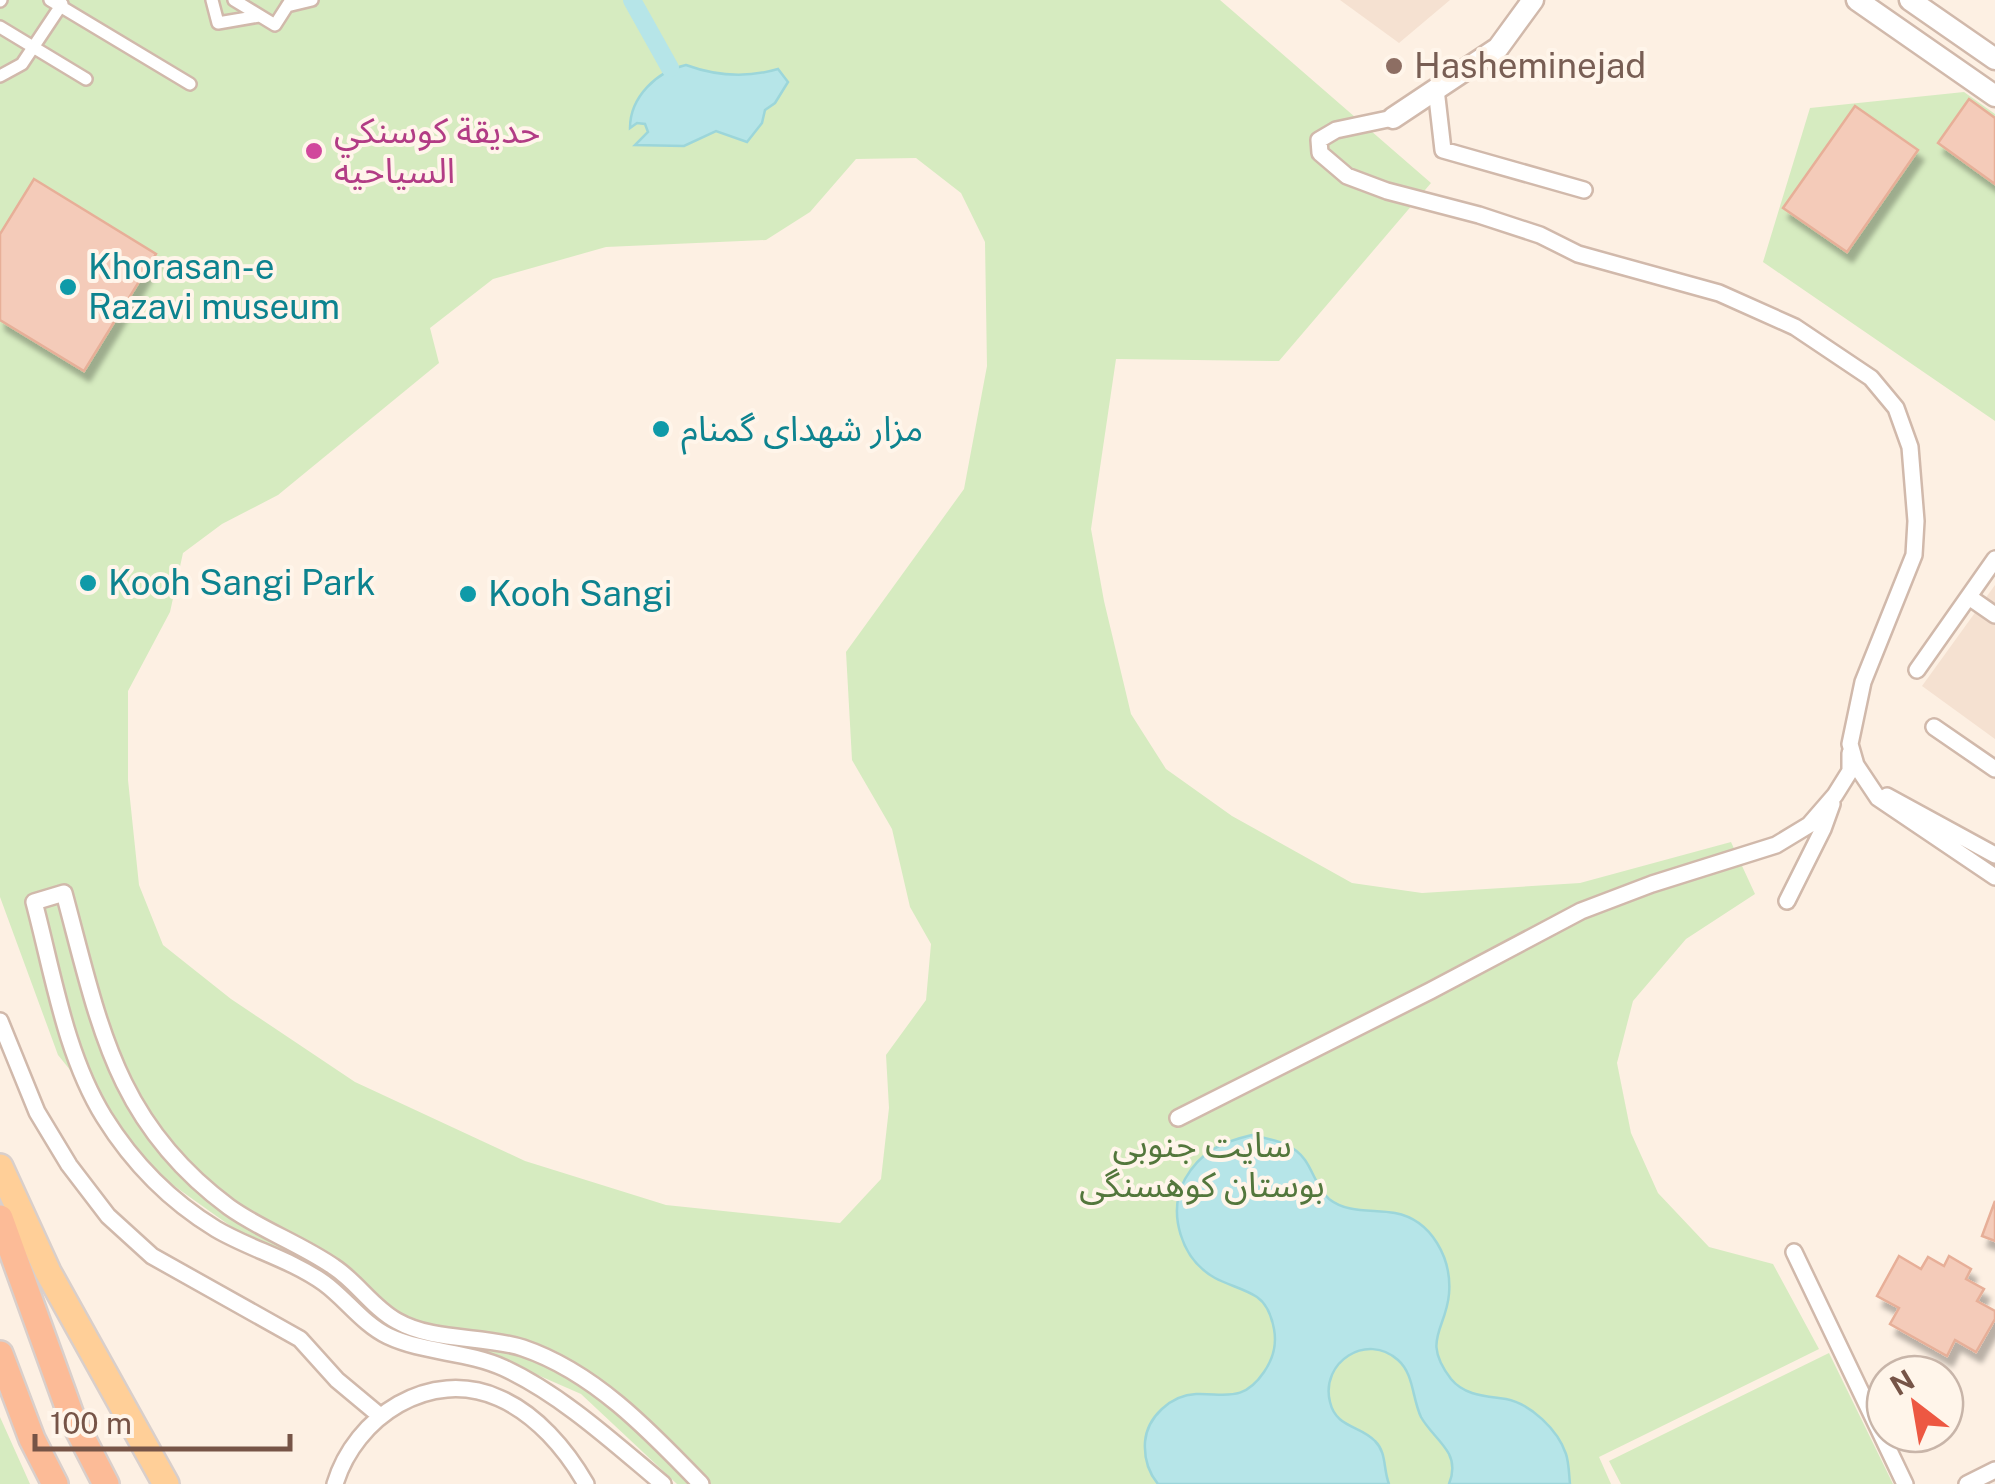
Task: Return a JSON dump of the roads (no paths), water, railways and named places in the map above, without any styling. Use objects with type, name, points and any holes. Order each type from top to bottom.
[{"type":"highway","points":[[0,1218],[72,1418],[106,1484]]},
{"type":"highway","points":[[0,1354],[32,1439],[55,1484]]},
{"type":"main road","points":[[0,1167],[48,1272],[166,1484]]},
{"type":"main road","points":[[84,1339],[186,1484]]},
{"type":"street","points":[[212,0],[218,23],[260,16]]},
{"type":"street","points":[[234,0],[275,25],[289,3],[312,0]]},
{"type":"street","points":[[1178,1118],[1430,992],[1581,911],[1776,845],[1809,825],[1835,796],[1850,771],[1850,744],[1863,682],[1914,555],[1916,521],[1910,447],[1896,408],[1871,378],[1794,328],[1720,293],[1578,254],[1540,235],[1387,191],[1347,176],[1320,154],[1319,140],[1336,130],[1392,118],[1498,48],[1533,0]]},
{"type":"street","points":[[1857,0],[1995,96]]},
{"type":"street","points":[[1910,0],[1995,59]]},
{"type":"street","points":[[0,76],[22,64],[35,48],[58,2],[190,84]]},
{"type":"street","points":[[0,27],[86,79]]},
{"type":"street","points":[[1436,89],[1443,150],[1584,190]]},
{"type":"street","points":[[1917,670],[1995,559]]},
{"type":"street","points":[[1969,596],[1995,615]]},
{"type":"street","points":[[1934,728],[1995,769]]},
{"type":"street","points":[[1850,744],[1884,794],[1995,854]]},
{"type":"street","points":[[1850,744],[1856,765],[1878,798],[1995,877]]},
{"type":"street","points":[[1787,901],[1824,829],[1835,796]]},
{"type":"street","points":[[663,1484],[557,1400],[506,1369],[474,1356],[422,1347],[386,1335],[325,1284],[293,1264],[216,1229],[170,1196],[132,1159],[102,1114],[76,1058],[34,902],[64,894],[106,1048],[130,1098],[157,1139],[230,1207],[336,1268],[397,1321],[428,1332],[521,1348],[577,1372],[661,1442],[702,1484]]},
{"type":"street","points":[[0,1021],[37,1112],[108,1216],[152,1256],[300,1339],[338,1380],[380,1415]]},
{"type":"street","points":[[1794,1252],[1905,1484]]},
{"type":"street","points":[[335,1484],[350,1449],[380,1415],[402,1401],[430,1392],[460,1390],[498,1397],[540,1424],[573,1462],[586,1484]]},
{"type":"street","points":[[1967,1484],[1995,1470]]},
{"type":"water","points":[[686,65],[732,74],[778,69],[788,82],[775,103],[765,110],[762,123],[747,142],[716,131],[684,146],[635,145],[648,132],[645,124],[637,123],[630,128],[640,96],[656,79]]},
{"type":"water","points":[[1252,1135],[1294,1149],[1325,1195],[1336,1204],[1395,1213],[1429,1232],[1443,1255],[1449,1281],[1447,1306],[1436,1344],[1442,1366],[1463,1389],[1515,1402],[1542,1419],[1562,1445],[1570,1484],[1449,1484],[1451,1458],[1421,1417],[1407,1372],[1398,1360],[1373,1349],[1360,1350],[1339,1364],[1332,1375],[1330,1402],[1337,1417],[1379,1446],[1389,1484],[1158,1484],[1149,1470],[1145,1448],[1155,1416],[1169,1403],[1187,1395],[1233,1394],[1249,1388],[1264,1372],[1274,1352],[1274,1329],[1264,1303],[1203,1270],[1186,1247],[1178,1220],[1180,1192],[1198,1161],[1222,1145]]},
{"type":"waterway","points":[[632,0],[670,68]]},
{"type":"place","name":"Hasheminejad","points":[[1394,66]]},
{"type":"place","name":"حديقة كوسنكي السياحيه","points":[[314,151]]},
{"type":"place","name":"Khorasan-e Razavi museum","points":[[68,287]]},
{"type":"place","name":"مزار شهدای گمنام","points":[[661,429]]},
{"type":"place","name":"Kooh Sangi Park","points":[[88,583]]},
{"type":"place","name":"Kooh Sangi","points":[[468,594]]},
{"type":"park label","name":"سایت جنوبی بوستان کوهسنگی","points":[[1202,1165]]}]
